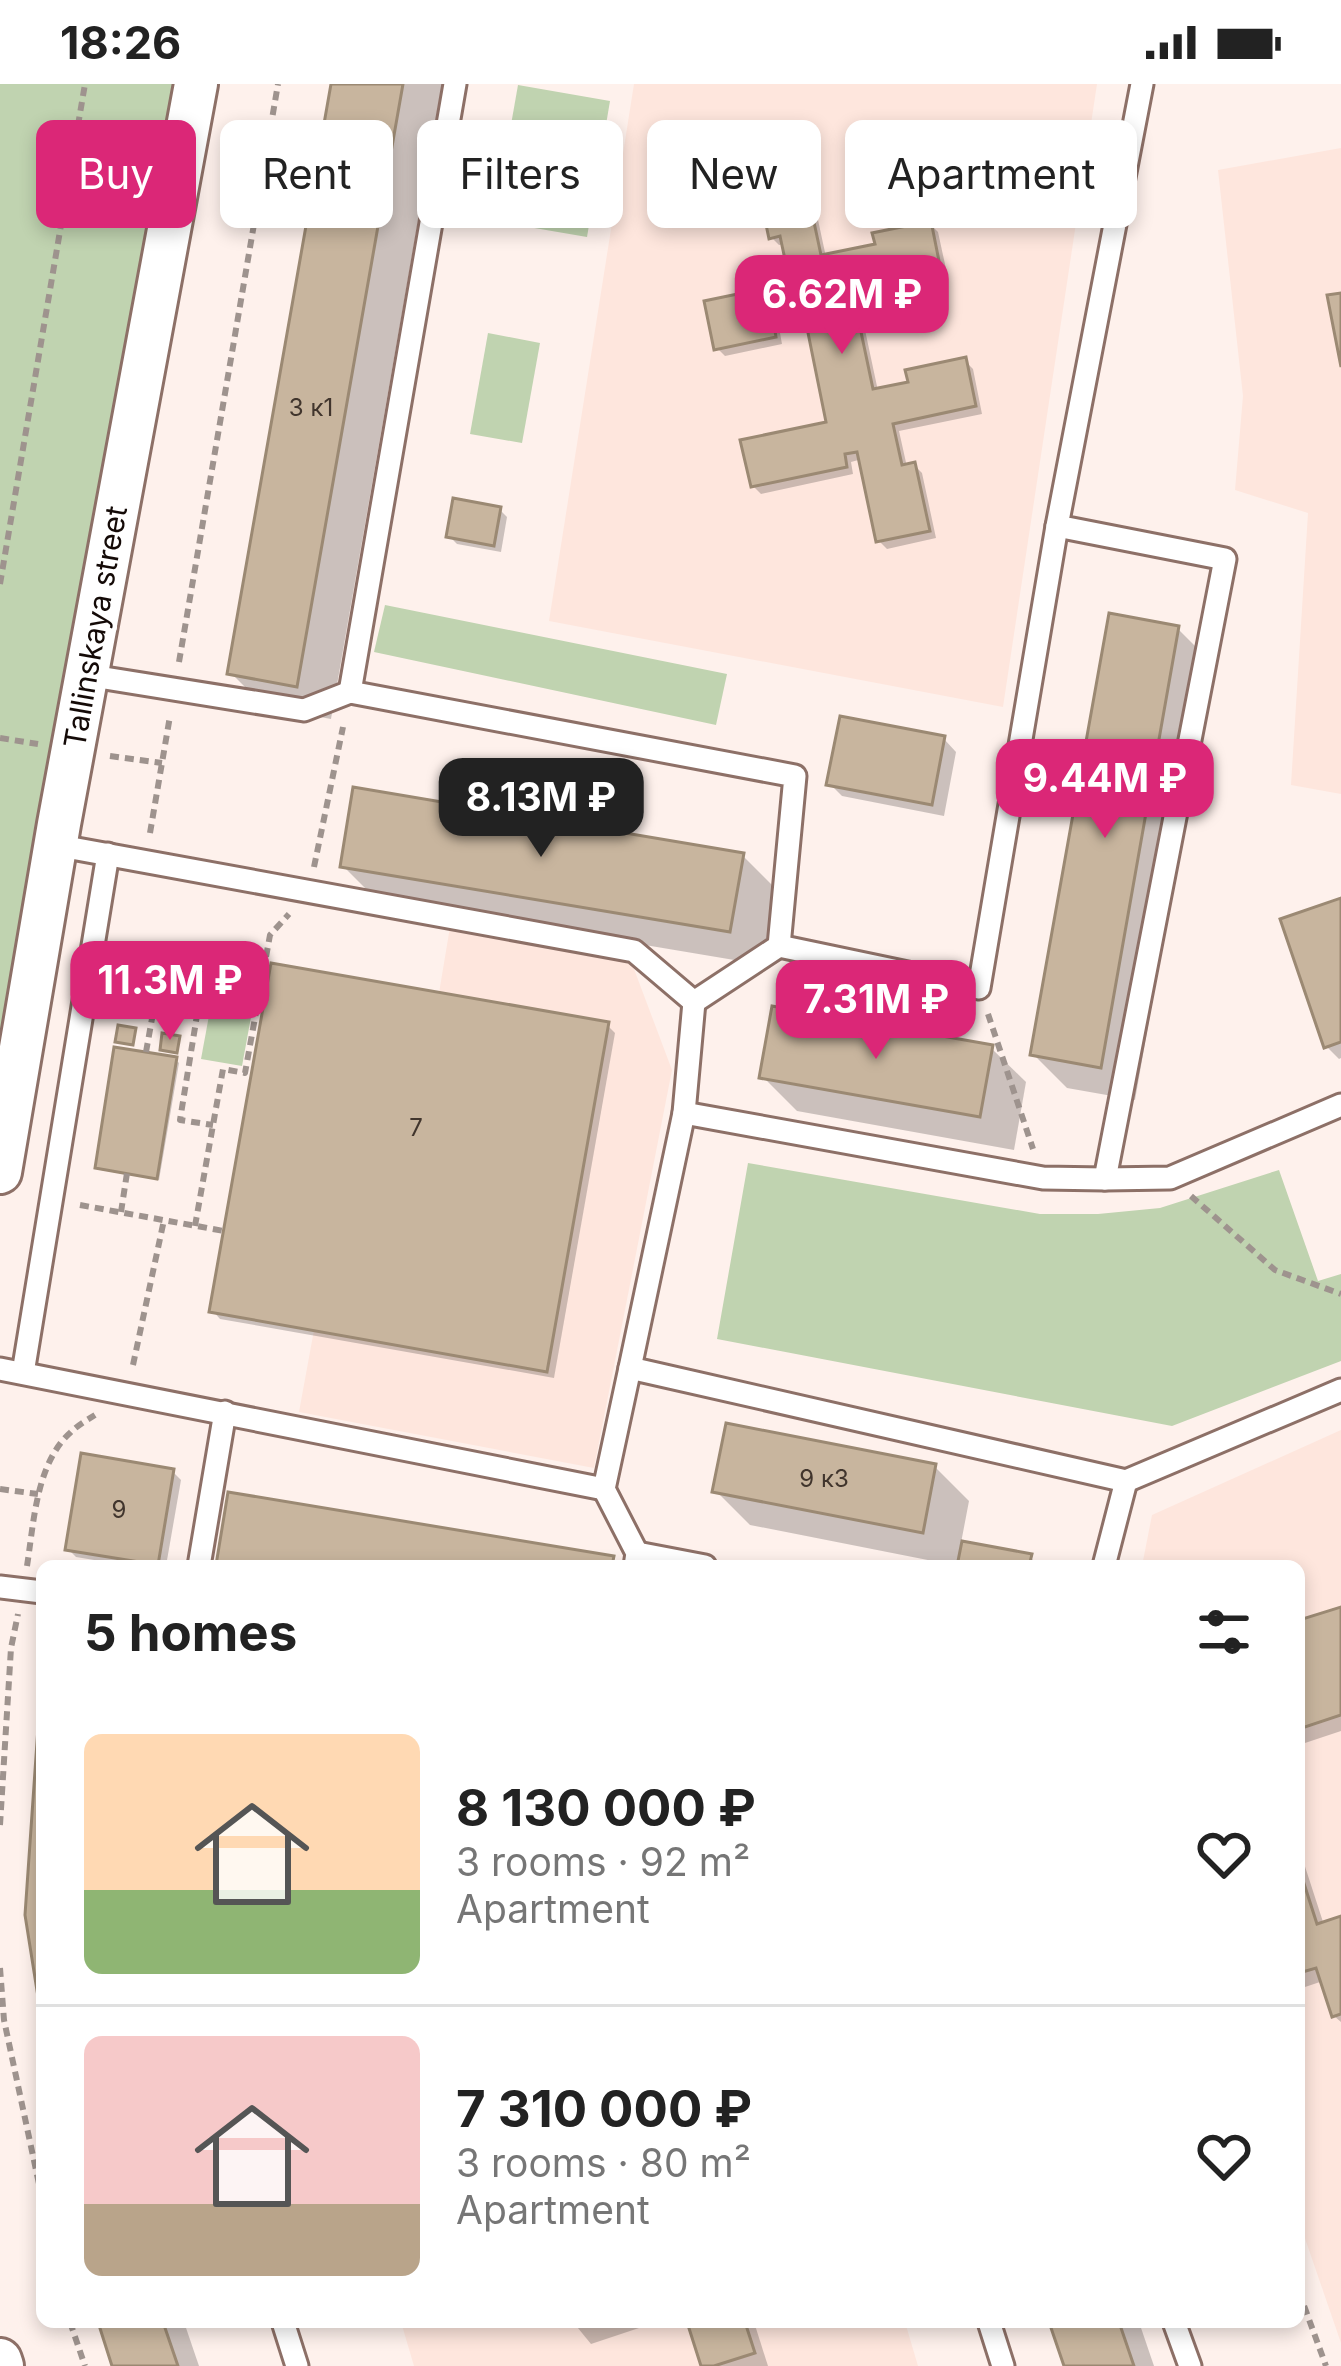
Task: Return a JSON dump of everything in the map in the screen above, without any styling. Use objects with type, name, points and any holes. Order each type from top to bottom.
[{"type":"street","name":"Tallinskaya street","points":[[0,1172],[55,844],[196,84]]},
{"type":"lane","points":[[350,692],[455,84]]},
{"type":"lane","points":[[694,1002],[779,946],[979,988],[1057,526],[1142,84]]},
{"type":"lane","points":[[1057,526],[1225,559],[1105,1179]]},
{"type":"lane","points":[[86,675],[304,710],[350,692],[795,776],[779,946]]},
{"type":"lane","points":[[55,844],[634,951],[694,1002]]},
{"type":"lane","points":[[108,854],[11,1371],[604,1489]]},
{"type":"lane","points":[[636,1560],[604,1489],[684,1113],[694,1002]]},
{"type":"lane","points":[[684,1113],[1043,1178],[1105,1179],[1170,1178],[1341,1105]]},
{"type":"lane","points":[[630,1368],[1126,1480],[1341,1390]]},
{"type":"lane","points":[[200,1560],[225,1412]]},
{"type":"lane","points":[[1105,1560],[1126,1480]]},
{"type":"lane","points":[[0,1587],[36,1591]]},
{"type":"lane","points":[[285,2328],[297,2366]]},
{"type":"lane","points":[[991,2328],[1003,2366]]},
{"type":"lane","points":[[1176,2328],[1190,2366]]},
{"type":"path","points":[[0,584],[85,84]]},
{"type":"path","points":[[146,861],[278,84]]},
{"type":"path","points":[[195,1226],[223,1069],[245,1073],[271,935],[309,892],[350,692]]},
{"type":"path","points":[[979,988],[1043,1178]]},
{"type":"path","points":[[86,989],[198,1009],[180,1120],[213,1125]]},
{"type":"path","points":[[146,1052],[155,1002]]},
{"type":"path","points":[[121,1213],[127,1174]]},
{"type":"path","points":[[1170,1178],[1275,1270],[1341,1294]]},
{"type":"path","points":[[127,1393],[164,1220],[224,1231]]},
{"type":"path","points":[[0,1489],[38,1494]]},
{"type":"path","points":[[0,1968],[4,2020],[36,2170]]},
{"type":"path","points":[[1305,2308],[1326,2366]]},
{"type":"path","points":[[72,2328],[85,2366]]},
{"type":"shaded area","points":[[634,84],[1097,84],[1092,120],[845,120],[845,228],[1075,228],[1003,707],[549,621],[611,228],[623,228],[623,153]]},
{"type":"shaded area","points":[[1341,148],[1341,794],[1291,785],[1308,513],[1235,490],[1243,396],[1218,170]]},
{"type":"shaded area","points":[[450,927],[631,961],[672,1070],[594,1468],[299,1412],[314,1330],[439,993]]},
{"type":"shaded area","points":[[1341,1430],[1341,2343],[1305,2238],[1305,1560],[1143,1560],[1152,1515]]},
{"type":"shaded area","points":[[403,2328],[907,2328],[918,2366],[414,2366]]},
{"type":"green space","points":[[0,84],[174,84],[168,120],[36,120],[36,228],[148,228],[0,1052]]},
{"type":"green space","points":[[518,85],[610,101],[607,120],[512,120]]},
{"type":"green space","points":[[535,228],[589,228],[587,237]]},
{"type":"green space","points":[[488,333],[540,343],[522,443],[470,434]]},
{"type":"green space","points":[[385,605],[727,674],[716,725],[374,652]]},
{"type":"green space","points":[[220,956],[261,963],[242,1066],[201,1059]]},
{"type":"green space","points":[[748,1163],[1040,1214],[1160,1208],[1279,1170],[1318,1281],[1341,1274],[1341,1361],[1172,1426],[717,1339]]},
{"type":"building","points":[[331,84],[403,84],[393,141],[393,120],[325,120]]},
{"type":"building","points":[[306,228],[378,228],[297,687],[227,674]]},
{"type":"building","points":[[767,228],[815,228],[821,255],[875,244],[872,233],[932,228],[941,271],[852,289],[873,389],[908,382],[905,370],[966,357],[976,406],[893,424],[902,465],[915,462],[930,531],[876,542],[857,452],[845,454],[847,467],[751,487],[740,440],[826,422],[805,318],[774,325],[776,337],[714,350],[704,301],[790,283],[780,236],[769,239]]},
{"type":"building","points":[[1341,293],[1341,367],[1327,295]]},
{"type":"building","points":[[453,498],[501,507],[494,546],[446,537]]},
{"type":"building","points":[[1109,613],[1179,626],[1101,1068],[1030,1055]]},
{"type":"building","points":[[840,716],[945,736],[932,805],[826,785]]},
{"type":"building","points":[[353,787],[744,853],[730,932],[340,867]]},
{"type":"building","points":[[1341,898],[1341,1042],[1324,1048],[1280,919]]},
{"type":"building","points":[[271,963],[609,1022],[547,1372],[209,1312]]},
{"type":"building","points":[[772,1006],[993,1045],[980,1117],[759,1078]]},
{"type":"building","points":[[118,1025],[136,1028],[133,1045],[115,1042]]},
{"type":"building","points":[[162,1033],[180,1036],[177,1053],[160,1050]]},
{"type":"building","points":[[114,1047],[177,1057],[157,1179],[95,1168]]},
{"type":"building","points":[[726,1423],[936,1464],[923,1533],[712,1492]]},
{"type":"building","points":[[81,1453],[174,1469],[159,1560],[65,1550]]},
{"type":"building","points":[[228,1492],[614,1556],[613,1560],[217,1560]]},
{"type":"building","points":[[962,1541],[1032,1554],[1030,1560],[958,1560]]},
{"type":"building","points":[[1341,1607],[1341,1715],[1305,1727],[1305,1618]]},
{"type":"building","points":[[36,1756],[36,1984],[25,1915]]},
{"type":"building","points":[[1305,1887],[1317,1924],[1341,1916],[1341,2014],[1332,2017],[1316,1968],[1305,1971]]},
{"type":"building","points":[[100,2328],[165,2328],[178,2366],[112,2366]]},
{"type":"building","points":[[689,2328],[747,2328],[755,2353],[701,2366]]},
{"type":"building","points":[[1051,2328],[1121,2328],[1134,2366],[1064,2366]]}]
